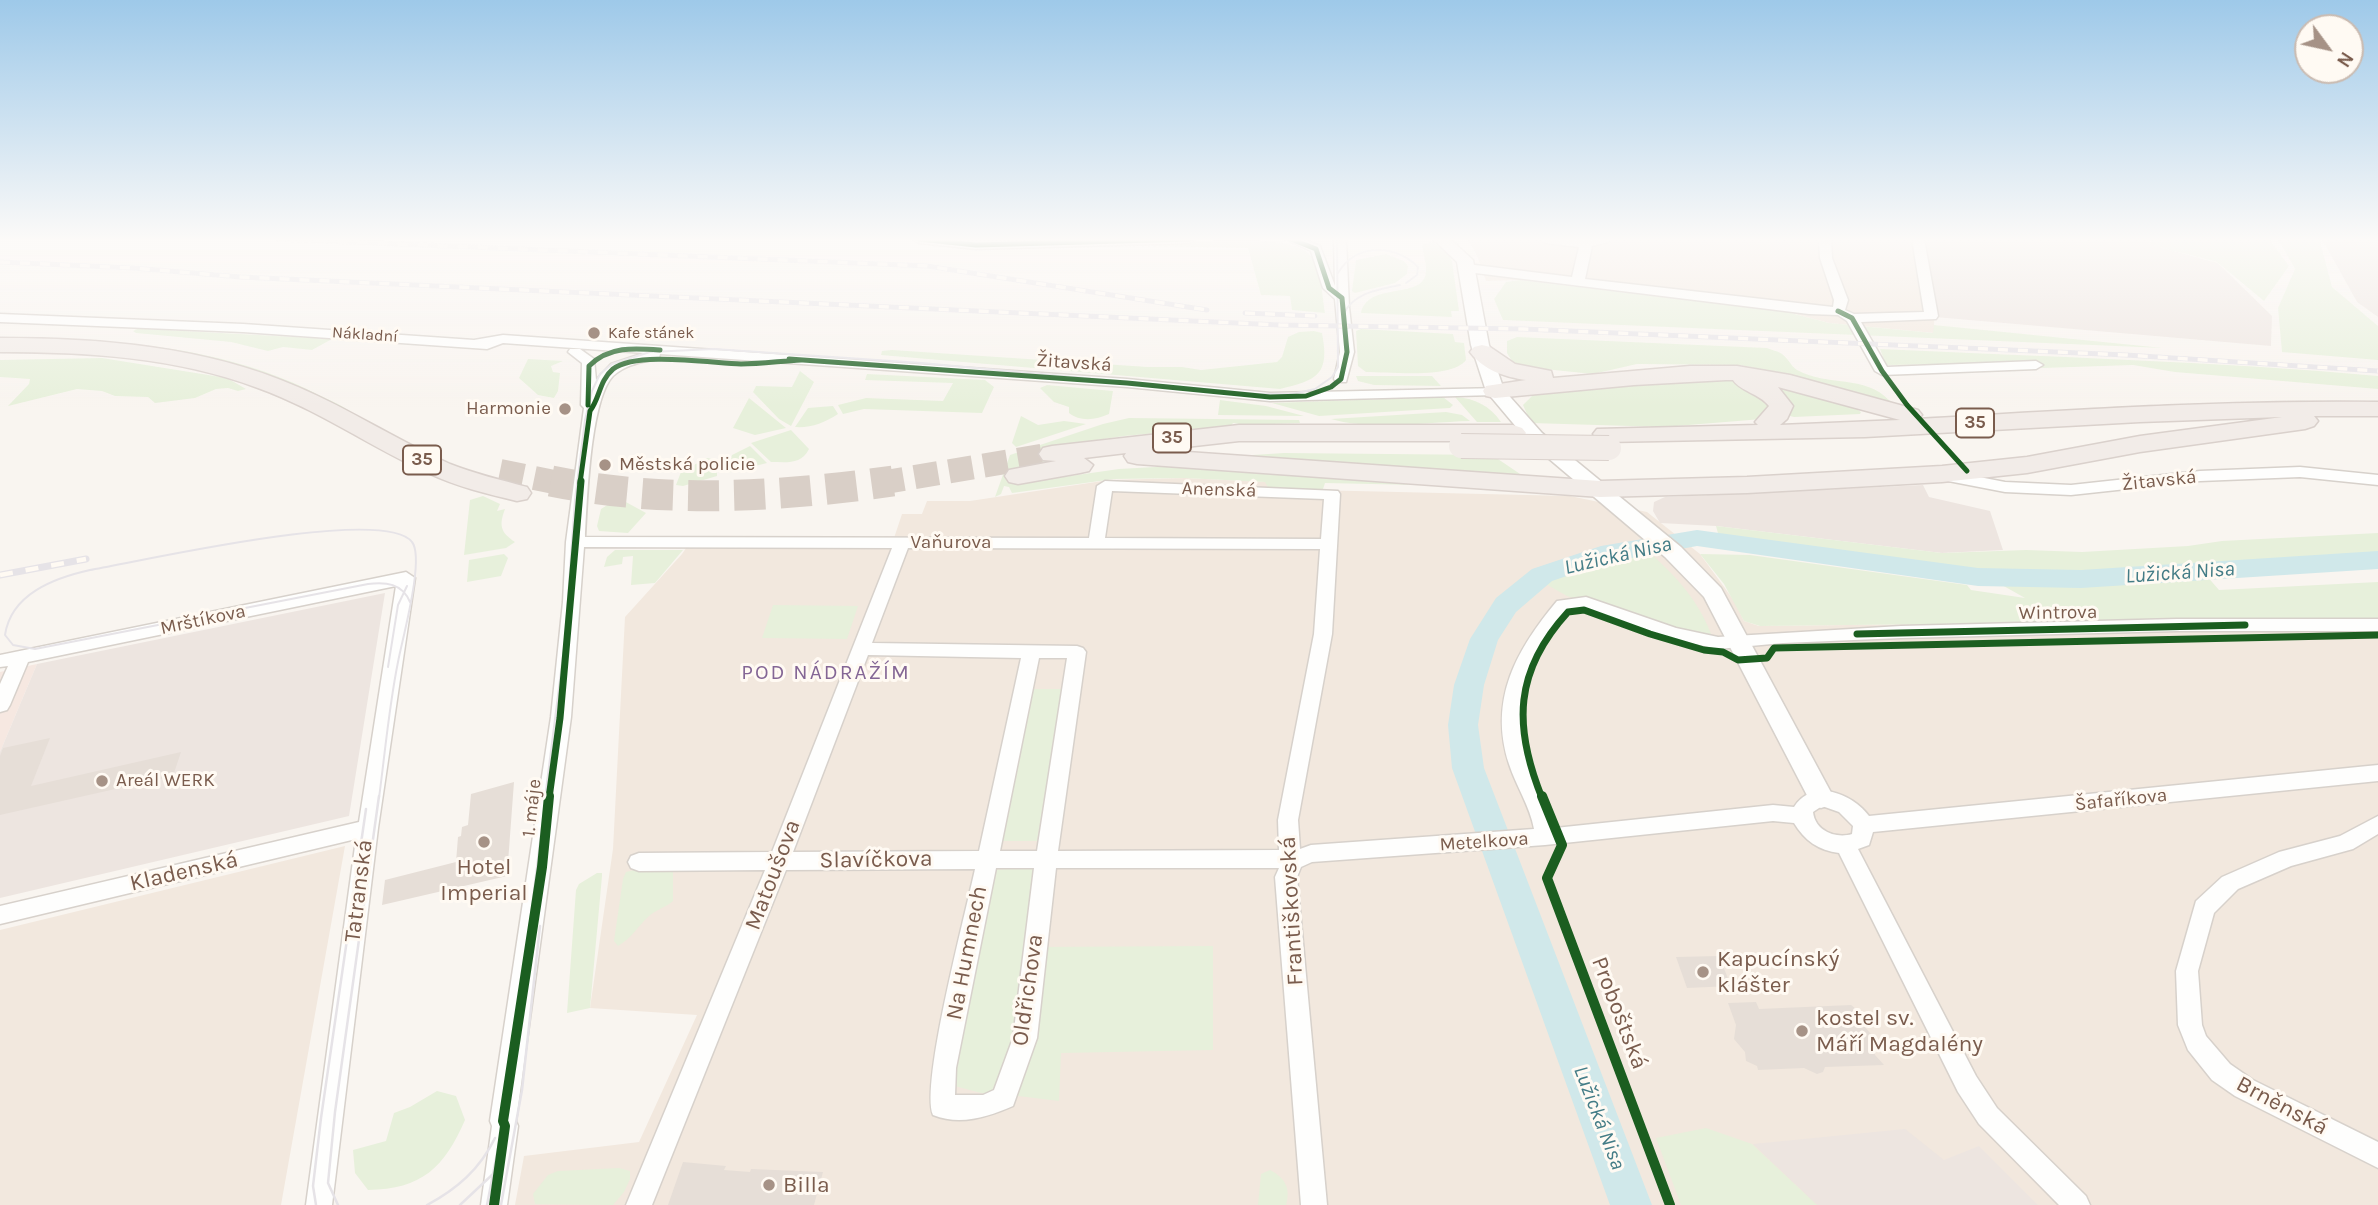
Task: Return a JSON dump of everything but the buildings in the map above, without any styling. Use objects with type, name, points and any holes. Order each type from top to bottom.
[{"type":"highway","name":"35","points":[[0,334],[89,335],[145,340],[206,349],[251,360],[316,384],[441,449],[500,471]]},
{"type":"highway","name":"35","points":[[0,345],[103,348],[180,358],[270,384],[444,470],[517,493]]},
{"type":"highway","points":[[1482,352],[1508,370],[1529,375],[1591,380]]},
{"type":"highway","points":[[0,354],[92,353],[180,358]]},
{"type":"highway","points":[[1696,373],[1746,380],[1771,392],[1781,406],[1768,422]]},
{"type":"highway","points":[[1495,391],[1591,380],[1741,373],[1779,379],[1909,415]]},
{"type":"highway","points":[[1515,417],[1517,403],[1530,392],[1591,380]]},
{"type":"highway","points":[[1636,434],[1768,422],[2205,398],[2310,414]]},
{"type":"highway","name":"35","points":[[1052,454],[1239,433],[1789,447],[2378,408]]},
{"type":"highway","name":"35","points":[[1608,441],[1636,434],[1792,433],[2143,413],[2310,414],[2378,422]]},
{"type":"highway","points":[[1137,456],[1600,489],[1747,485],[1942,474],[2027,465],[2310,414]]},
{"type":"highway","name":"35","points":[[1018,476],[1137,456],[1209,448],[1460,439]]},
{"type":"street","points":[[1338,295],[1342,298],[1347,352],[1341,379],[1370,393]]},
{"type":"street","points":[[1472,295],[1482,352],[1495,391],[1535,437],[1673,552],[1713,593],[1821,798]]},
{"type":"street","points":[[1695,295],[1809,310],[1838,311],[1852,318],[1931,316],[1927,295]]},
{"type":"street","points":[[1838,311],[1839,295]]},
{"type":"street","name":"Nákladní","points":[[0,318],[243,328],[575,352]]},
{"type":"street","points":[[1852,318],[1882,371],[2036,365]]},
{"type":"street","name":"Nákladní","points":[[478,343],[503,339],[603,351]]},
{"type":"street","points":[[589,366],[603,351]]},
{"type":"street","name":"Žitavská","points":[[575,352],[603,351],[745,364],[801,360]]},
{"type":"street","name":"1. máje","points":[[494,1205],[505,1126],[503,1121],[542,867],[552,770],[561,718],[574,542],[590,411],[610,372],[603,351]]},
{"type":"street","name":"Žitavská","points":[[639,355],[667,351],[1126,383],[1270,397],[1495,391]]},
{"type":"street","points":[[575,352],[587,359],[589,366]]},
{"type":"street","points":[[610,372],[639,355]]},
{"type":"street","name":"1. máje","points":[[589,366],[587,400],[590,411]]},
{"type":"street","name":"Žitavská","points":[[1306,396],[1331,387],[1341,379]]},
{"type":"street","name":"Žitavská","points":[[1942,474],[2005,487],[2071,490],[2200,476],[2276,472],[2378,480]]},
{"type":"street","name":"Anenská","points":[[1096,543],[1105,486],[1332,494]]},
{"type":"street","name":"Františkovská","points":[[1314,1205],[1286,877],[1293,861],[1287,844],[1289,820],[1323,634],[1332,494]]},
{"type":"street","name":"Vaňurova","points":[[574,542],[1328,544]]},
{"type":"street","name":"Matoušova","points":[[639,1205],[779,861],[902,543]]},
{"type":"street","name":"Mrštíkova","points":[[0,661],[406,578]]},
{"type":"street","name":"Tatranská","points":[[319,1205],[368,828],[406,578]]},
{"type":"street","name":"Wintrova","points":[[1545,837],[1545,824],[1519,764],[1512,717],[1526,655],[1563,605],[1586,603],[1701,642],[1942,631],[2178,625],[2378,625]]},
{"type":"street","name":"Oldřichova","points":[[861,649],[1077,652],[1046,858],[1025,1038],[1004,1098],[984,1107],[942,1107]]},
{"type":"street","points":[[986,859],[1031,652]]},
{"type":"street","points":[[0,705],[21,657]]},
{"type":"street","name":"Šafaříkova","points":[[1864,825],[2378,773]]},
{"type":"street","points":[[1821,798],[1848,806],[1858,815],[1864,825],[1865,833],[1862,839],[1846,846],[1831,844],[1816,837],[1805,827],[1801,816],[1806,803],[1821,798]]},
{"type":"street","name":"Metelkova","points":[[1293,861],[1311,854],[1545,837],[1773,813],[1801,816]]},
{"type":"street","name":"Brněnská","points":[[2378,824],[2346,843],[2287,858],[2230,883],[2204,908],[2187,971],[2190,1025],[2196,1042],[2221,1072],[2244,1088],[2378,1155]]},
{"type":"street","name":"Kladenská","points":[[0,915],[368,828]]},
{"type":"street","points":[[1846,846],[1967,1084],[1988,1116],[2077,1205]]},
{"type":"street","points":[[1046,858],[1274,858],[1293,861]]},
{"type":"street","name":"Na Humnech","points":[[942,1107],[944,1068],[986,859],[1046,858]]},
{"type":"street","name":"Slavíčkova","points":[[639,862],[986,859]]},
{"type":"shaded area","points":[[1647,295],[1935,295],[1934,333],[1829,323],[1787,312]]},
{"type":"shaded area","points":[[1931,295],[2251,295],[2272,316],[2271,346],[1934,317]]},
{"type":"shaded area","points":[[2353,295],[2378,295],[2378,317],[2357,302]]},
{"type":"shaded area","points":[[1185,478],[1266,482],[1269,489],[1570,496],[1647,512],[1700,554],[1735,602],[1744,621],[1759,626],[2378,619],[2378,1205],[515,1205],[524,1156],[639,1142],[697,1015],[590,1008],[613,849],[625,617],[682,554],[693,538],[894,538],[902,514],[922,514],[927,501],[970,501],[1109,480]]},
{"type":"shaded area","points":[[1923,485],[1929,497],[1990,511],[2003,550],[1942,553],[1716,526],[1660,523],[1653,511],[1654,502],[1665,497]]},
{"type":"shaded area","points":[[385,593],[349,816],[0,898],[0,752],[37,664]]},
{"type":"shaded area","points":[[37,664],[0,752],[0,672]]},
{"type":"shaded area","points":[[345,846],[281,1205],[0,1205],[0,930]]},
{"type":"shaded area","points":[[1905,1129],[1944,1160],[1979,1146],[2038,1205],[1817,1205],[1753,1144]]},
{"type":"green space","points":[[1268,295],[1323,295],[1325,313],[1292,310],[1290,296]]},
{"type":"green space","points":[[1378,295],[1457,295],[1459,311],[1451,311],[1452,317],[1361,313],[1372,298]]},
{"type":"green space","points":[[1497,295],[1647,295],[1787,312],[1829,323],[1933,333],[1934,325],[2163,348],[1503,320],[1494,299]]},
{"type":"green space","points":[[2257,295],[2268,295],[2264,301]]},
{"type":"green space","points":[[2284,295],[2342,295],[2378,326],[2378,360],[2282,352],[2278,308]]},
{"type":"green space","points":[[137,329],[332,339],[312,350],[283,347],[268,351],[231,342],[133,331]]},
{"type":"green space","points":[[1361,329],[1453,334],[1455,342],[1464,343],[1466,360],[1459,366],[1435,372],[1366,372],[1358,366],[1356,331]]},
{"type":"green space","points":[[1299,332],[1322,333],[1324,347],[1324,358],[1318,373],[1304,382],[1280,389],[881,355],[882,351],[892,350],[1201,370],[1277,362],[1282,357],[1288,337]]},
{"type":"green space","points":[[1517,337],[1767,348],[1782,354],[1797,370],[1821,378],[1869,387],[1890,401],[1886,404],[1776,372],[1740,365],[1637,364],[1593,374],[1515,366],[1507,353],[1507,341]]},
{"type":"green space","points":[[79,341],[174,349],[234,362],[293,383],[354,414],[335,408],[275,378],[227,363],[154,348]]},
{"type":"green space","points":[[1880,349],[2316,371],[2378,376],[2378,389],[2175,372],[2133,365],[2043,368],[1970,364],[1886,365]]},
{"type":"green space","points":[[102,358],[227,378],[246,389],[216,389],[195,398],[155,403],[148,397],[115,396],[102,391],[77,389],[8,406],[29,384],[30,379],[0,377],[0,360]]},
{"type":"green space","points":[[528,359],[563,361],[551,366],[553,372],[560,373],[558,391],[554,398],[538,395],[519,378]]},
{"type":"green space","points":[[800,371],[814,382],[791,426],[779,419],[753,392],[756,386],[792,387]]},
{"type":"green space","points":[[867,374],[985,380],[994,387],[982,413],[864,409],[843,414],[838,405],[866,398],[943,401],[953,383],[865,380]]},
{"type":"green space","points":[[1356,376],[1432,376],[1441,386],[1374,385],[1358,381]]},
{"type":"green space","points":[[1726,379],[1739,382],[1772,404],[1762,419],[1664,427],[1531,423],[1523,405],[1533,395],[1573,387]]},
{"type":"green space","points":[[1760,379],[1853,407],[1861,412],[1790,416],[1786,398]]},
{"type":"green space","points":[[1047,385],[1113,391],[1109,414],[1088,419],[1073,416],[1069,413],[1069,407],[1054,402],[1040,388]]},
{"type":"green space","points":[[1443,397],[1453,405],[1450,408],[1319,416],[1272,403]]},
{"type":"green space","points":[[1455,397],[1481,404],[1492,411],[1501,422],[1477,422]]},
{"type":"green space","points":[[749,398],[786,428],[755,435],[733,428]]},
{"type":"green space","points":[[1220,400],[1266,406],[1304,416],[1218,415]]},
{"type":"green space","points":[[833,406],[838,414],[833,417],[812,426],[795,427],[808,408]]},
{"type":"green space","points":[[1446,412],[1462,415],[1470,421],[1364,425],[1331,419]]},
{"type":"green space","points":[[1021,416],[1038,425],[1064,421],[1086,424],[1016,447],[1012,443]]},
{"type":"green space","points":[[1129,418],[1299,420],[1300,423],[1233,423],[1231,426],[1124,436],[1050,447],[1056,463],[1021,483],[1119,469],[1173,466],[1510,487],[1325,483],[1323,489],[1269,489],[1265,482],[1185,478],[1114,479],[1012,493],[1009,487],[1004,486],[1001,494],[995,497],[1010,455]]},
{"type":"green space","points":[[791,430],[809,449],[798,460],[771,462],[751,443]]},
{"type":"green space","points":[[750,446],[767,463],[727,473],[732,455]]},
{"type":"green space","points":[[1284,453],[1492,455],[1526,478],[1222,457]]},
{"type":"green space","points":[[707,458],[717,460],[717,476],[683,486],[676,485],[681,472]]},
{"type":"green space","points":[[483,496],[500,504],[497,511],[505,509],[502,528],[515,542],[506,548],[464,555],[470,500]]},
{"type":"green space","points":[[624,501],[646,513],[628,533],[599,531],[597,526],[601,509]]},
{"type":"green space","points":[[1716,526],[1942,553],[2026,550],[2082,552],[2378,533],[2378,554],[2313,556],[2199,567],[2219,590],[2378,582],[2378,619],[1760,626],[1744,621],[1724,584],[1700,554],[1750,555],[1967,585],[1971,590],[2025,598],[1979,572],[1719,537]]},
{"type":"green space","points":[[1645,549],[1666,568],[1694,601],[1713,639],[1567,596],[1544,583],[1593,562]]},
{"type":"green space","points":[[615,550],[683,550],[655,583],[631,585],[633,556],[623,557],[622,564],[604,567],[607,557]]},
{"type":"green space","points":[[504,554],[508,558],[501,576],[467,582],[469,560]]},
{"type":"green space","points":[[773,605],[858,606],[847,639],[762,638]]},
{"type":"green space","points":[[1030,689],[1063,689],[1037,841],[994,841]]},
{"type":"green space","points":[[1037,867],[1014,1044],[997,1093],[981,1093],[951,1085],[992,870]]},
{"type":"green space","points":[[638,869],[673,871],[673,901],[651,915],[618,946],[614,941],[623,879],[626,872]]},
{"type":"green space","points":[[597,873],[602,873],[602,876],[590,1008],[567,1013],[576,890],[579,884]]},
{"type":"green space","points":[[1213,946],[1213,1050],[1061,1053],[1059,1101],[1010,1095],[1039,947]]},
{"type":"green space","points":[[437,1091],[456,1096],[465,1120],[449,1151],[429,1173],[417,1180],[387,1189],[368,1190],[355,1173],[353,1150],[386,1141],[394,1113]]},
{"type":"green space","points":[[1706,1128],[1752,1144],[1817,1205],[1681,1205],[1656,1138]]},
{"type":"green space","points":[[619,1168],[630,1171],[630,1179],[613,1205],[535,1204],[533,1194],[548,1175],[558,1171]]},
{"type":"green space","points":[[1270,1170],[1286,1184],[1286,1205],[1258,1205],[1261,1174]]},
{"type":"waterway","name":"Lužická Nisa","points":[[1631,1205],[1468,768],[1463,725],[1469,685],[1484,639],[1506,605],[1542,575],[1601,555],[1697,538],[1978,577],[2081,579],[2378,560]]},
{"type":"tunnel","points":[[886,482],[1052,454]]},
{"type":"tunnel","points":[[500,471],[559,483]]},
{"type":"tunnel","points":[[551,481],[636,493],[722,496],[807,491],[886,482]]},
{"type":"tunnel","points":[[886,482],[893,481]]},
{"type":"tunnel","points":[[880,483],[886,482]]},
{"type":"tram line","points":[[545,798],[565,640],[575,500],[585,420],[592,391],[600,374],[612,364],[650,352],[714,349],[922,363],[1258,394],[1292,394],[1315,389],[1332,377],[1338,367],[1337,295]]},
{"type":"tram line","points":[[1344,313],[1354,300],[1363,295]]},
{"type":"tram line","points":[[379,798],[392,695],[416,564],[412,542],[392,532],[310,532],[206,548],[76,573],[49,583],[25,599],[9,621],[5,635],[13,645],[35,649],[368,584],[393,585],[404,592]]},
{"type":"tram line","points":[[404,592],[407,586]]},
{"type":"tram line","points":[[388,667],[398,605],[404,592]]},
{"type":"tram line","points":[[404,592],[410,602]]},
{"type":"tram line","points":[[338,1205],[328,1183],[335,1112],[379,796]]},
{"type":"tram line","points":[[487,1205],[509,1092],[546,796]]},
{"type":"tram line","points":[[316,1205],[313,1186],[321,1118],[366,809]]},
{"type":"tram line","points":[[501,1205],[522,1090],[540,926]]},
{"type":"tram line","points":[[427,1205],[467,1177],[495,1138]]},
{"type":"tram line","points":[[460,1205],[493,1174]]},
{"type":"railway","points":[[636,295],[1280,325],[1523,329],[2126,355],[2378,371]]},
{"type":"railway","points":[[1113,295],[1207,310]]},
{"type":"railway","points":[[1245,313],[1315,316]]},
{"type":"railway","points":[[0,575],[86,559]]},
{"type":"cycle path","points":[[789,359],[1127,383],[1270,397],[1306,396],[1331,387],[1341,379],[1347,352],[1342,298],[1338,295]]},
{"type":"cycle path","points":[[1838,311],[1852,318],[1882,371],[1907,405],[1967,471]]},
{"type":"cycle path","points":[[588,405],[589,366],[596,359],[622,349],[660,350]]},
{"type":"cycle path","points":[[494,1205],[505,1126],[503,1121],[542,867],[560,718],[583,453],[590,411],[597,402],[601,383],[614,368],[640,360],[745,364],[801,360]]},
{"type":"cycle path","name":"Proboštská","points":[[1670,1205],[1547,878],[1562,845],[1530,768],[1522,721],[1526,679],[1549,633],[1568,612],[1584,610],[1650,634],[1704,650],[1723,652],[1738,660],[1767,658],[1774,648],[2378,635]]},
{"type":"cycle path","points":[[1857,634],[2245,625]]},
{"type":"place","name":"Kafe stánek","points":[[594,333]]},
{"type":"place","name":"Harmonie","points":[[565,409]]},
{"type":"place","name":"Městská policie","points":[[605,465]]},
{"type":"place","name":"Areál WERK","points":[[102,781]]},
{"type":"place","name":"Hotel Imperial","points":[[484,842]]},
{"type":"place","name":"Kapucínský klášter","points":[[1703,972]]},
{"type":"place","name":"kostel sv. Máří Magdalény","points":[[1802,1031]]},
{"type":"place","name":"Billa","points":[[769,1185]]},
{"type":"district","name":"POD NÁDRAŽÍM","points":[[826,673]]}]
